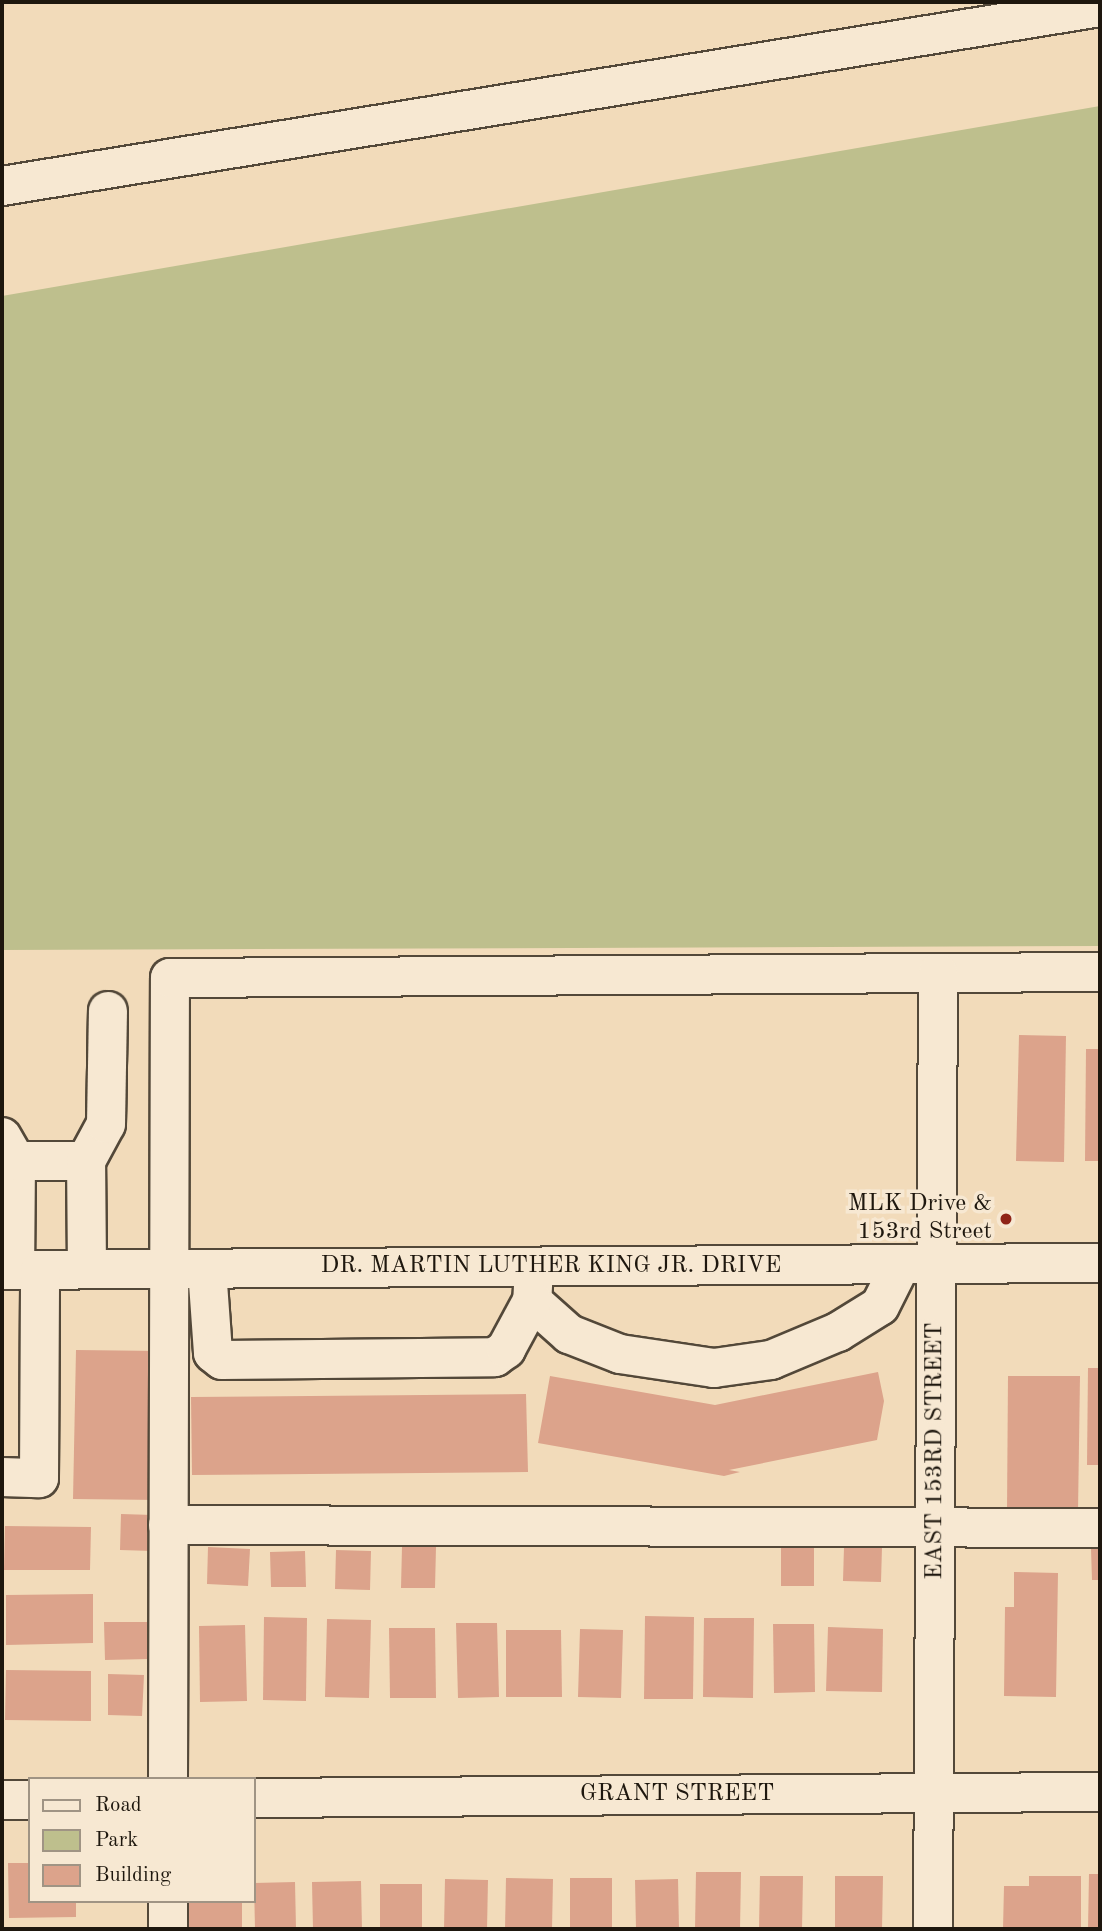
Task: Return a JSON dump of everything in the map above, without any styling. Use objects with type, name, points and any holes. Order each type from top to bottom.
[{"type":"street","points":[[2,186],[1100,7]]},
{"type":"street","points":[[169,1777],[170,978],[1100,972]]},
{"type":"street","name":"EAST 153RD STREET","points":[[933,1929],[936,1530],[919,1264],[938,973]]},
{"type":"street","points":[[87,1269],[86,1161],[107,1125],[108,1011]]},
{"type":"street","points":[[2,1478],[39,1478],[9,1149],[86,1161]]},
{"type":"street","points":[[533,1284],[569,1334],[595,1346],[663,1364],[713,1368],[771,1360],[838,1332],[880,1306],[919,1264]]},
{"type":"street","name":"DR. MARTIN LUTHER KING JR. DRIVE","points":[[19,1270],[207,1269],[533,1284],[919,1264],[1100,1264]]},
{"type":"street","points":[[207,1269],[213,1353],[222,1360],[495,1357],[506,1349],[533,1284]]},
{"type":"street","points":[[169,1525],[936,1530],[1100,1528]]},
{"type":"street","name":"GRANT STREET","points":[[256,1798],[1100,1792]]},
{"type":"street","points":[[2,1800],[28,1800]]},
{"type":"street","points":[[168,1903],[168,1929]]},
{"type":"green space","points":[[1100,106],[1100,946],[2,950],[2,296]]},
{"type":"building","points":[[1019,1035],[1066,1036],[1064,1162],[1016,1161]]},
{"type":"building","points":[[1086,1049],[1100,1049],[1100,1161],[1085,1161]]},
{"type":"building","points":[[76,1350],[161,1351],[159,1500],[73,1499]]},
{"type":"building","points":[[1088,1368],[1100,1368],[1100,1465],[1087,1465]]},
{"type":"building","points":[[878,1372],[884,1401],[877,1440],[729,1470],[740,1472],[724,1476],[538,1443],[550,1376],[715,1405]]},
{"type":"building","points":[[1008,1376],[1080,1376],[1078,1511],[1007,1510]]},
{"type":"building","points":[[526,1394],[528,1472],[192,1475],[191,1397]]},
{"type":"building","points":[[121,1514],[153,1515],[153,1551],[120,1550]]},
{"type":"building","points":[[5,1526],[91,1527],[90,1570],[4,1570]]},
{"type":"building","points":[[208,1547],[250,1549],[248,1586],[207,1584]]},
{"type":"building","points":[[402,1547],[436,1547],[435,1588],[401,1588]]},
{"type":"building","points":[[781,1547],[814,1547],[814,1586],[781,1586]]},
{"type":"building","points":[[844,1547],[882,1547],[881,1582],[843,1581]]},
{"type":"building","points":[[1091,1549],[1100,1549],[1100,1580],[1092,1580]]},
{"type":"building","points":[[336,1550],[371,1551],[370,1590],[335,1589]]},
{"type":"building","points":[[305,1551],[306,1587],[271,1587],[270,1552]]},
{"type":"building","points":[[1014,1572],[1058,1573],[1056,1697],[1004,1696],[1005,1607],[1014,1607]]},
{"type":"building","points":[[93,1594],[93,1643],[6,1645],[6,1595]]},
{"type":"building","points":[[645,1616],[694,1617],[693,1699],[644,1699]]},
{"type":"building","points":[[264,1617],[307,1618],[306,1701],[263,1700]]},
{"type":"building","points":[[704,1618],[754,1618],[753,1698],[703,1697]]},
{"type":"building","points":[[327,1619],[371,1620],[369,1698],[325,1697]]},
{"type":"building","points":[[104,1622],[148,1622],[149,1659],[105,1660]]},
{"type":"building","points":[[456,1623],[497,1623],[499,1697],[458,1698]]},
{"type":"building","points":[[773,1624],[814,1624],[815,1692],[774,1693]]},
{"type":"building","points":[[245,1625],[247,1701],[200,1702],[199,1626]]},
{"type":"building","points":[[828,1627],[883,1629],[882,1692],[826,1691]]},
{"type":"building","points":[[389,1628],[435,1628],[436,1698],[390,1698]]},
{"type":"building","points":[[580,1629],[623,1630],[621,1698],[578,1697]]},
{"type":"building","points":[[506,1630],[561,1630],[562,1697],[506,1697]]},
{"type":"building","points":[[6,1670],[91,1671],[91,1721],[5,1720]]},
{"type":"building","points":[[108,1674],[144,1675],[142,1716],[108,1715]]},
{"type":"building","points":[[8,1863],[28,1863],[28,1903],[76,1903],[76,1917],[9,1918]]},
{"type":"building","points":[[696,1872],[741,1872],[740,1929],[695,1929]]},
{"type":"building","points":[[1089,1874],[1100,1874],[1100,1929],[1088,1929]]},
{"type":"building","points":[[760,1876],[803,1876],[802,1929],[759,1929]]},
{"type":"building","points":[[835,1876],[883,1876],[882,1929],[835,1929]]},
{"type":"building","points":[[1029,1876],[1081,1876],[1081,1929],[1003,1929],[1004,1886],[1029,1886]]},
{"type":"building","points":[[506,1878],[553,1879],[552,1929],[505,1929]]},
{"type":"building","points":[[570,1878],[612,1878],[612,1929],[570,1929]]},
{"type":"building","points":[[445,1879],[488,1880],[487,1929],[444,1929]]},
{"type":"building","points":[[678,1879],[679,1929],[636,1929],[635,1880]]},
{"type":"building","points":[[361,1881],[362,1929],[313,1929],[312,1882]]},
{"type":"building","points":[[295,1882],[296,1929],[255,1929],[256,1883]]},
{"type":"building","points":[[380,1884],[422,1884],[422,1929],[380,1929]]},
{"type":"building","points":[[187,1903],[242,1903],[242,1929],[187,1929]]},
{"type":"place","name":"MLK Drive & 153rd Street","points":[[1006,1219]]}]
